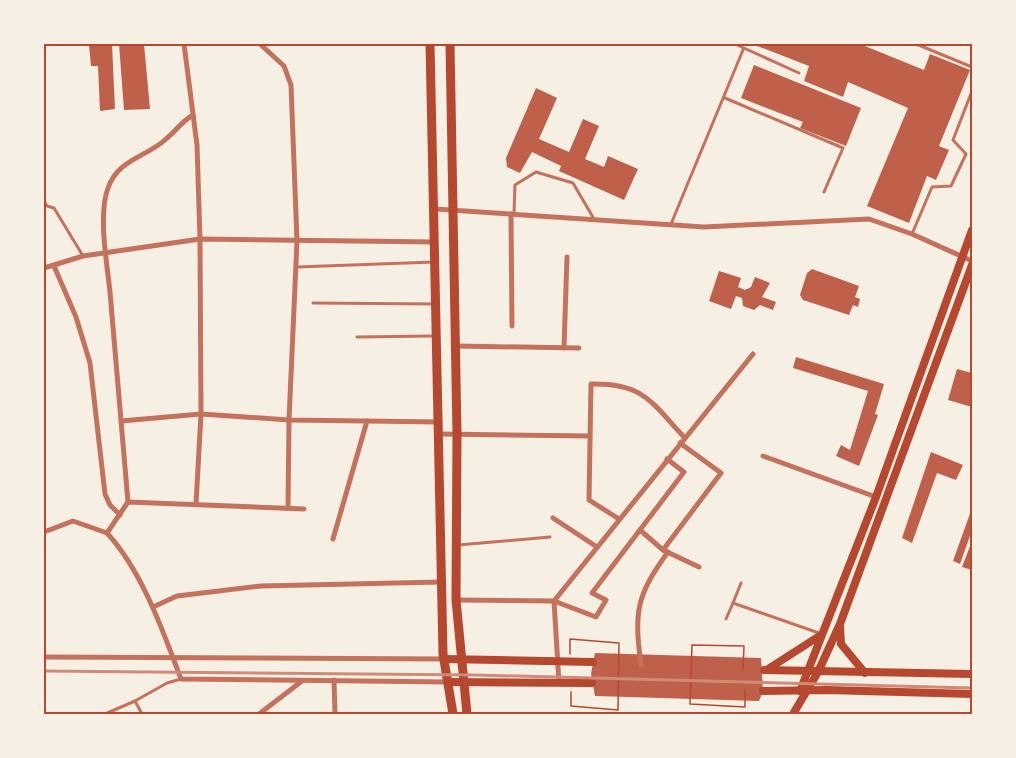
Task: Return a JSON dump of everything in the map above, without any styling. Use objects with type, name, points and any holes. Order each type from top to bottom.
[{"type":"main road","points":[[430,44],[440,422],[441,582],[444,659],[453,714]]},
{"type":"main road","points":[[450,44],[457,434],[456,600],[467,714]]},
{"type":"main road","points":[[804,691],[807,671],[876,497],[972,230]]},
{"type":"main road","points":[[793,714],[804,691],[818,672],[840,624],[970,280],[972,263]]},
{"type":"main road","points":[[840,624],[841,644],[865,673]]},
{"type":"main road","points":[[821,634],[765,670],[972,674]]},
{"type":"main road","points":[[444,659],[593,662]]},
{"type":"main road","points":[[448,681],[592,683]]},
{"type":"main road","points":[[763,691],[972,694]]},
{"type":"street","points":[[184,44],[197,145],[200,239],[201,414],[196,504]]},
{"type":"street","points":[[260,44],[284,66],[291,85],[297,267],[289,420],[288,508]]},
{"type":"street","points":[[107,533],[128,502],[106,253],[104,209],[107,188],[115,174],[129,161],[166,139],[183,121],[193,115]]},
{"type":"street","points":[[435,209],[704,227],[869,219],[912,234],[972,263]]},
{"type":"street","points":[[512,326],[513,214]]},
{"type":"street","points":[[44,266],[54,266],[83,256],[200,239],[435,242]]},
{"type":"street","points":[[564,348],[567,257]]},
{"type":"street","points":[[54,266],[76,317],[90,363],[105,494],[110,505],[120,516]]},
{"type":"street","points":[[455,346],[579,348]]},
{"type":"street","points":[[559,683],[554,601],[753,354]]},
{"type":"street","points":[[619,519],[589,500],[591,384],[613,383],[643,393],[682,440],[720,473],[647,581],[639,603],[636,627],[641,665]]},
{"type":"street","points":[[121,421],[201,414],[289,420],[440,422]]},
{"type":"street","points":[[333,539],[367,421]]},
{"type":"street","points":[[440,434],[590,436]]},
{"type":"street","points":[[763,456],[876,497]]},
{"type":"street","points":[[456,600],[554,601],[596,617],[606,600],[592,593],[684,472],[667,459]]},
{"type":"street","points":[[128,502],[304,509]]},
{"type":"street","points":[[553,518],[597,548]]},
{"type":"street","points":[[44,532],[73,521],[107,533],[116,543],[153,607],[180,679],[448,681]]},
{"type":"street","points":[[640,530],[666,551],[699,567]]},
{"type":"street","points":[[153,607],[177,596],[261,586],[441,582]]},
{"type":"street","points":[[44,657],[444,659]]},
{"type":"street","points":[[334,680],[335,714]]},
{"type":"street","points":[[259,714],[302,681]]},
{"type":"lane","points":[[735,44],[743,50],[799,73]]},
{"type":"lane","points":[[916,44],[972,67]]},
{"type":"lane","points":[[671,224],[743,50]]},
{"type":"lane","points":[[912,234],[932,187],[951,186],[966,154],[953,140],[972,91]]},
{"type":"lane","points":[[725,98],[843,148],[824,192]]},
{"type":"lane","points":[[513,214],[515,185],[536,172],[573,183],[594,219]]},
{"type":"lane","points":[[44,201],[47,206],[54,208],[83,256]]},
{"type":"lane","points":[[297,267],[436,262]]},
{"type":"lane","points":[[313,303],[437,303]]},
{"type":"lane","points":[[357,337],[438,336]]},
{"type":"lane","points":[[456,545],[550,537]]},
{"type":"lane","points":[[726,619],[741,583]]},
{"type":"lane","points":[[733,603],[821,634]]},
{"type":"lane","points":[[105,714],[167,683],[180,679]]},
{"type":"lane","points":[[135,701],[142,714]]},
{"type":"path","points":[[570,661],[570,639],[619,643],[618,710],[571,706],[571,683]]},
{"type":"path","points":[[743,669],[744,646],[692,645],[690,704],[745,707],[745,690]]},
{"type":"building","points":[[112,44],[115,109],[100,111],[98,66],[91,66],[89,45]]},
{"type":"building","points":[[119,44],[144,44],[150,109],[124,110]]},
{"type":"building","points":[[752,44],[860,44],[924,70],[930,54],[970,70],[939,146],[949,150],[936,180],[927,176],[909,223],[867,206],[908,108],[848,82],[843,97],[804,81],[809,66]]},
{"type":"building","points":[[754,65],[861,108],[846,146],[800,128],[803,122],[741,98]]},
{"type":"building","points":[[536,88],[557,98],[539,139],[569,152],[583,119],[599,126],[585,159],[604,167],[608,156],[638,169],[624,200],[559,171],[561,166],[532,152],[520,173],[507,167],[506,158]]},
{"type":"building","points":[[812,269],[859,286],[855,297],[860,299],[858,307],[853,305],[849,315],[803,300],[800,295],[807,273]]},
{"type":"building","points":[[719,271],[741,278],[738,287],[745,290],[751,287],[755,277],[770,283],[762,297],[776,302],[773,310],[760,305],[754,310],[743,306],[742,298],[736,296],[731,309],[709,301]]},
{"type":"building","points":[[796,357],[884,384],[875,414],[878,415],[859,466],[836,456],[841,445],[850,450],[868,391],[793,368]]},
{"type":"building","points":[[957,369],[972,373],[972,407],[948,400]]},
{"type":"building","points":[[931,452],[963,465],[956,480],[937,473],[912,543],[902,538]]},
{"type":"building","points":[[972,508],[972,530],[960,564],[953,561]]},
{"type":"building","points":[[972,541],[972,570],[962,567]]},
{"type":"building","points":[[595,653],[761,658],[763,691],[759,701],[595,696],[591,674]]},
{"type":"railway","points":[[44,671],[475,675],[972,688]]}]
